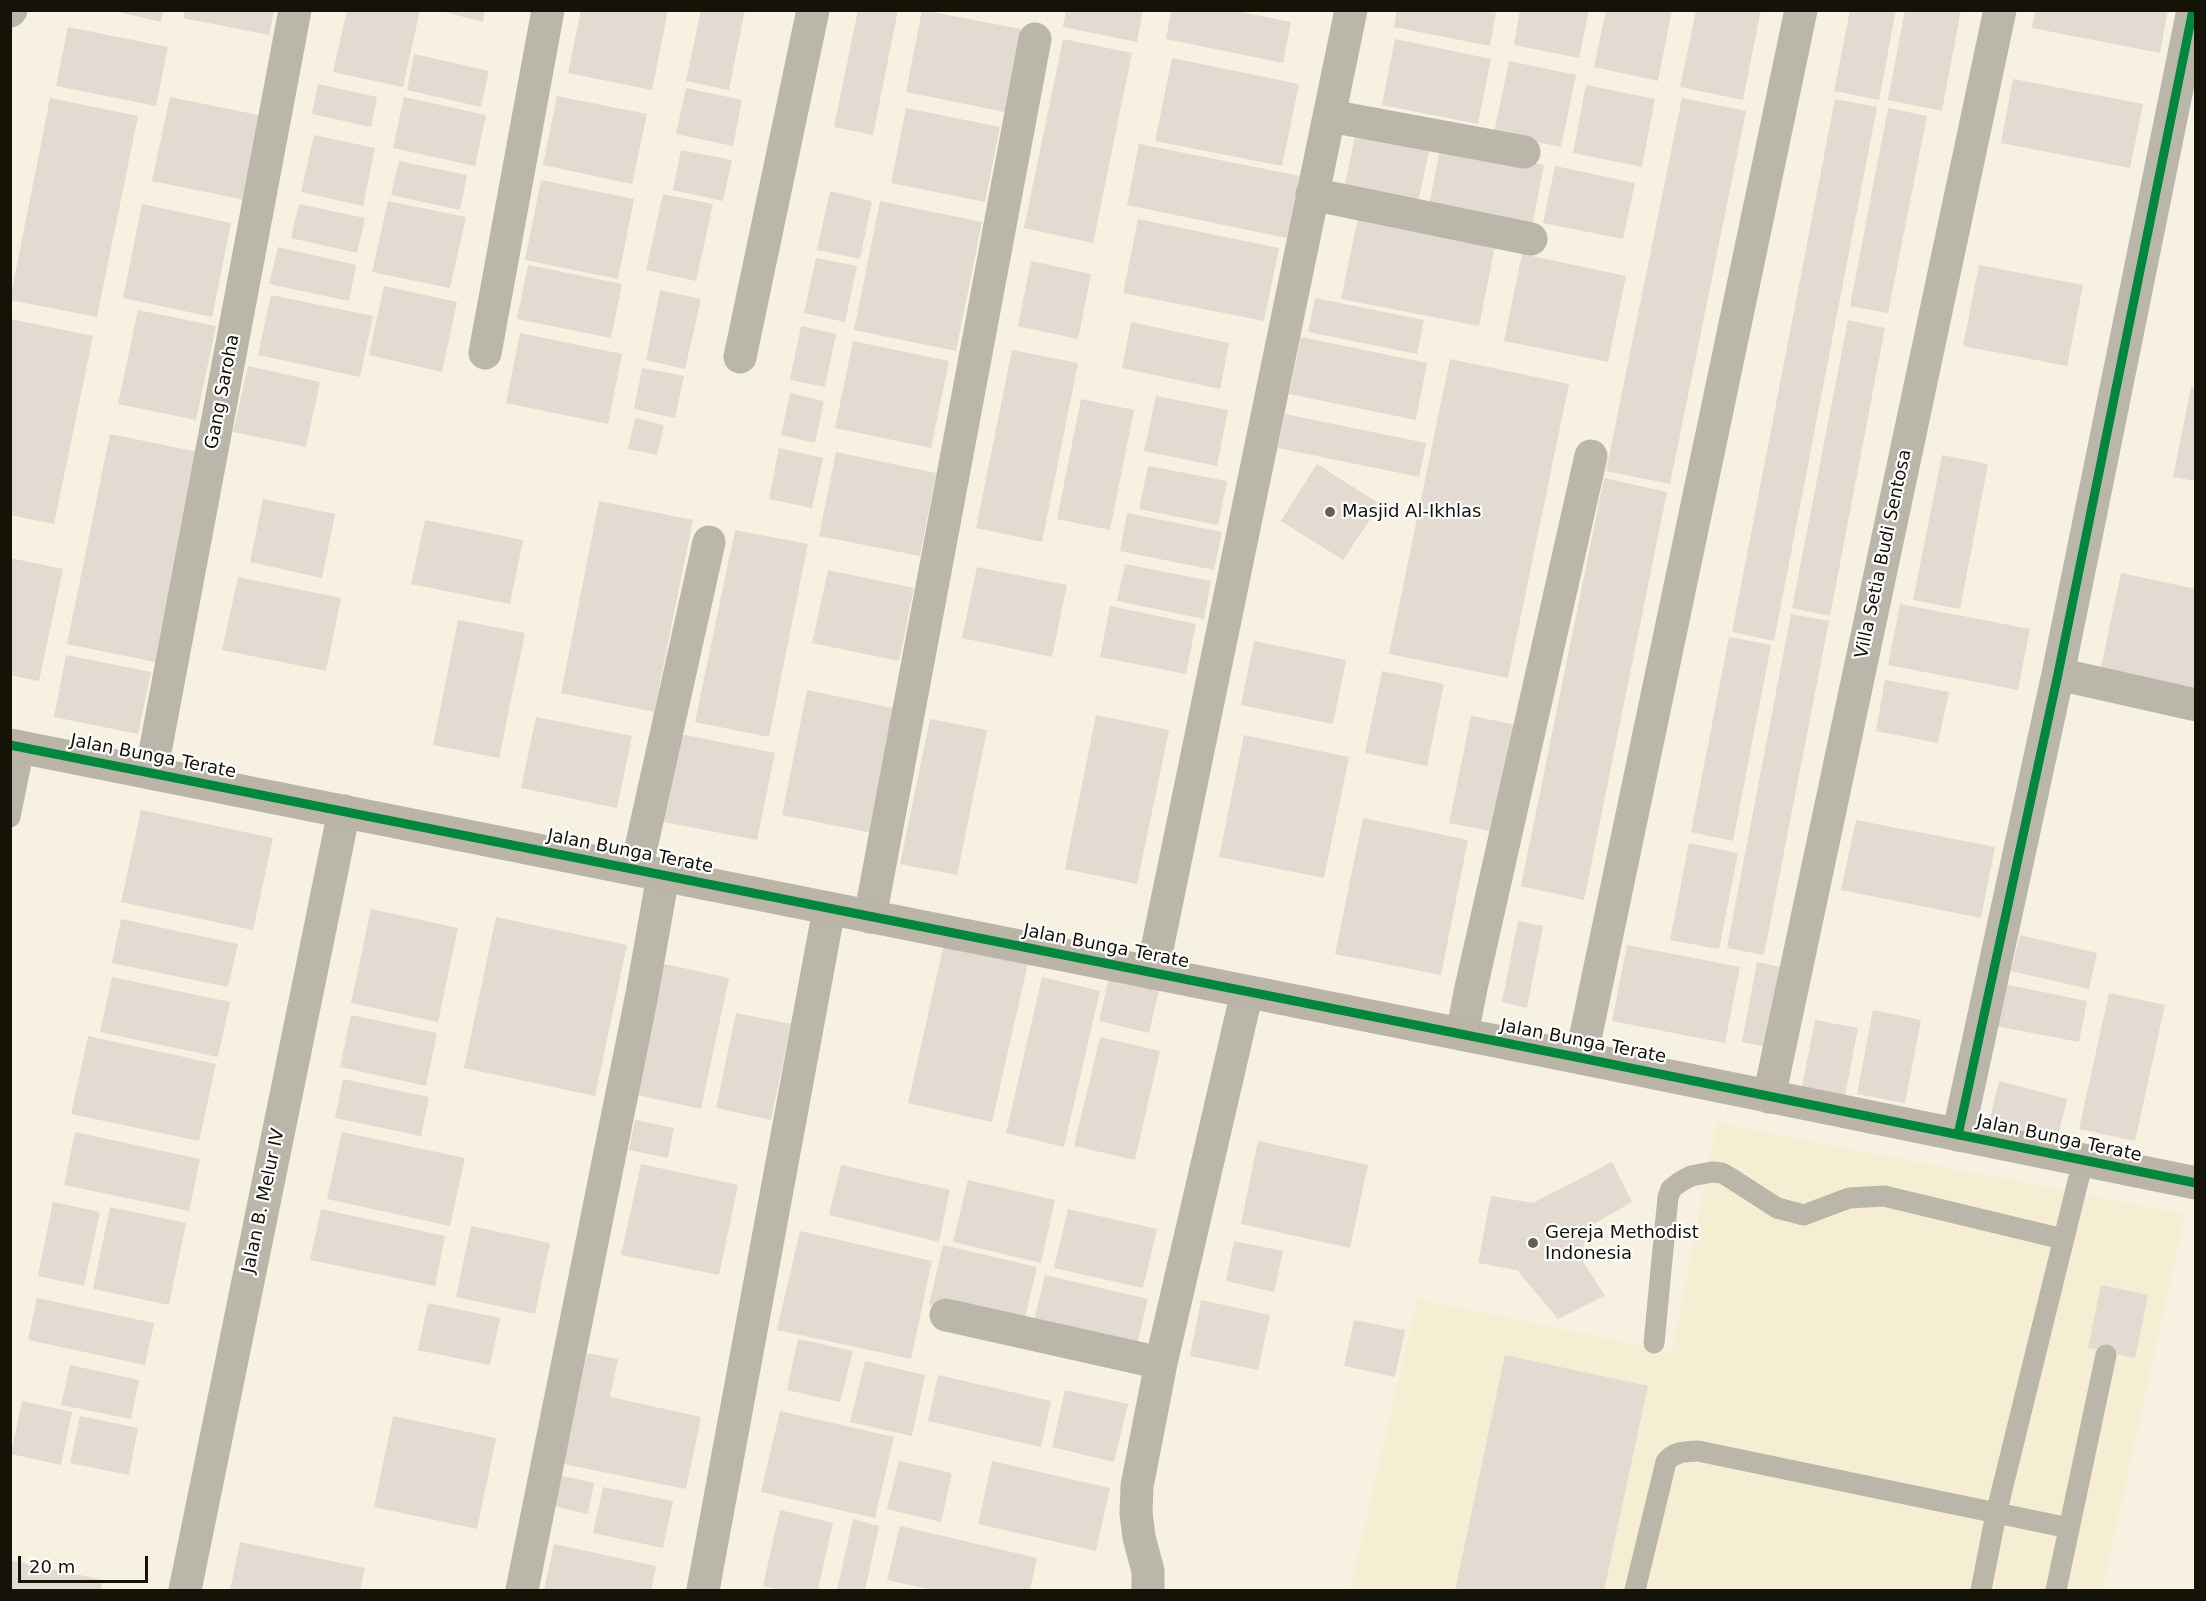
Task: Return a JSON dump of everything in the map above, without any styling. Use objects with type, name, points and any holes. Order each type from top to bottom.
[{"type":"street","name":"Gang Saroha","points":[[151,773],[295,10]]},
{"type":"street","points":[[485,353],[548,10]]},
{"type":"street","points":[[740,357],[813,10]]},
{"type":"street","points":[[1152,973],[1351,10]]},
{"type":"street","points":[[1581,1058],[1802,10]]},
{"type":"street","name":"Villa Setia Budi Sentosa","points":[[1769,1097],[2000,10]]},
{"type":"street","points":[[1958,1135],[2058,674],[2193,10]]},
{"type":"street","points":[[870,917],[1035,39]]},
{"type":"street","points":[[1330,116],[1524,152]]},
{"type":"street","points":[[1312,194],[1531,239]]},
{"type":"street","points":[[1462,1034],[1591,456]]},
{"type":"street","points":[[522,1590],[640,1006],[650,873],[709,542]]},
{"type":"street","points":[[2058,674],[2196,705]]},
{"type":"street","name":"Jalan Bunga Terate","points":[[17,747],[1462,1034],[2196,1183]]},
{"type":"street","name":"Jalan B. Melur IV","points":[[185,1590],[344,811]]},
{"type":"street","points":[[704,1590],[829,909]]},
{"type":"street","points":[[1148,1590],[1148,1571],[1138,1537],[1137,1486],[1161,1364],[1247,992]]},
{"type":"street","points":[[946,1315],[1161,1364]]},
{"type":"lane","points":[[10,817],[17,747]]},
{"type":"lane","points":[[1981,1590],[1996,1514],[2083,1161]]},
{"type":"lane","points":[[1654,1343],[1668,1197],[1671,1189],[1680,1182],[1704,1173],[1722,1173],[1777,1208],[1803,1215],[1849,1198],[1884,1196],[2063,1239]]},
{"type":"lane","points":[[2056,1590],[2106,1355]]},
{"type":"lane","points":[[1635,1590],[1666,1462],[1671,1456],[1679,1453],[1698,1451],[2069,1528]]},
{"type":"shaded area","points":[[1717,1123],[2185,1214],[2102,1590],[1350,1590],[1417,1299],[1672,1352]]},
{"type":"building","points":[[110,10],[163,10],[161,22]]},
{"type":"building","points":[[185,10],[274,10],[269,35],[183,18]]},
{"type":"building","points":[[347,10],[420,10],[403,87],[333,72]]},
{"type":"building","points":[[437,10],[485,10],[483,22]]},
{"type":"building","points":[[581,10],[668,10],[652,90],[568,73]]},
{"type":"building","points":[[701,10],[745,10],[729,90],[686,81]]},
{"type":"building","points":[[858,10],[898,10],[873,135],[834,127]]},
{"type":"building","points":[[922,10],[1021,29],[1005,112],[906,92]]},
{"type":"building","points":[[1066,10],[1143,10],[1137,42],[1063,27]]},
{"type":"building","points":[[1171,10],[1231,10],[1291,22],[1283,63],[1166,39]]},
{"type":"building","points":[[1397,10],[1484,10],[1496,13],[1490,46],[1394,27]]},
{"type":"building","points":[[1520,10],[1589,10],[1579,58],[1514,45]]},
{"type":"building","points":[[1606,10],[1672,10],[1658,81],[1594,67]]},
{"type":"building","points":[[1696,10],[1761,10],[1743,100],[1680,87]]},
{"type":"building","points":[[1850,10],[1896,10],[1879,100],[1834,91]]},
{"type":"building","points":[[1905,10],[1961,10],[1942,111],[1888,100]]},
{"type":"building","points":[[2035,10],[2168,10],[2160,53],[2032,28]]},
{"type":"building","points":[[68,27],[168,47],[156,106],[56,86]]},
{"type":"building","points":[[1063,39],[1132,53],[1093,243],[1024,228]]},
{"type":"building","points":[[1395,39],[1491,59],[1478,124],[1382,105]]},
{"type":"building","points":[[414,54],[489,71],[481,107],[407,90]]},
{"type":"building","points":[[1172,58],[1299,84],[1282,166],[1155,141]]},
{"type":"building","points":[[1509,61],[1576,75],[1561,147],[1494,133]]},
{"type":"building","points":[[2013,79],[2143,104],[2130,168],[2001,143]]},
{"type":"building","points":[[318,84],[377,97],[371,127],[312,114]]},
{"type":"building","points":[[1586,85],[1655,99],[1642,167],[1573,153]]},
{"type":"building","points":[[686,88],[742,100],[733,146],[676,134]]},
{"type":"building","points":[[557,96],[647,114],[632,184],[543,165]]},
{"type":"building","points":[[170,97],[268,117],[250,201],[152,181]]},
{"type":"building","points":[[404,97],[486,115],[475,166],[393,148]]},
{"type":"building","points":[[50,98],[138,116],[97,317],[10,300]]},
{"type":"building","points":[[1682,98],[1746,111],[1670,484],[1606,471]]},
{"type":"building","points":[[1835,99],[1877,107],[1774,641],[1732,632]]},
{"type":"building","points":[[906,108],[1000,127],[985,202],[891,183]]},
{"type":"building","points":[[1888,108],[1927,116],[1888,313],[1850,306]]},
{"type":"building","points":[[314,135],[375,148],[363,206],[301,192]]},
{"type":"building","points":[[1355,136],[1429,151],[1418,203],[1344,189]]},
{"type":"building","points":[[1139,144],[1300,176],[1287,238],[1127,205]]},
{"type":"building","points":[[1441,144],[1544,165],[1531,231],[1428,210]]},
{"type":"building","points":[[681,150],[732,160],[723,201],[673,190]]},
{"type":"building","points":[[399,161],[467,175],[460,210],[391,195]]},
{"type":"building","points":[[1555,166],[1635,183],[1623,239],[1543,223]]},
{"type":"building","points":[[541,180],[634,199],[618,279],[525,260]]},
{"type":"building","points":[[830,191],[872,201],[860,259],[817,250]]},
{"type":"building","points":[[663,194],[713,204],[696,281],[646,270]]},
{"type":"building","points":[[388,201],[466,217],[450,288],[372,272]]},
{"type":"building","points":[[880,201],[982,222],[956,351],[854,330]]},
{"type":"building","points":[[142,204],[231,223],[212,317],[123,298]]},
{"type":"building","points":[[299,204],[365,218],[357,253],[291,238]]},
{"type":"building","points":[[1360,208],[1497,236],[1479,326],[1341,299]]},
{"type":"building","points":[[1138,219],[1279,248],[1264,321],[1123,293]]},
{"type":"building","points":[[278,247],[356,265],[349,301],[269,284]]},
{"type":"building","points":[[1522,254],[1626,276],[1608,362],[1504,341]]},
{"type":"building","points":[[816,258],[857,266],[845,322],[804,313]]},
{"type":"building","points":[[1031,261],[1091,274],[1078,339],[1018,326]]},
{"type":"building","points":[[528,265],[622,284],[611,338],[517,319]]},
{"type":"building","points":[[1979,265],[2083,285],[2067,366],[1963,346]]},
{"type":"building","points":[[384,286],[457,302],[442,372],[369,355]]},
{"type":"building","points":[[660,290],[701,299],[685,369],[646,360]]},
{"type":"building","points":[[271,295],[373,316],[360,377],[258,355]]},
{"type":"building","points":[[1315,298],[1424,320],[1417,354],[1308,332]]},
{"type":"building","points":[[138,310],[216,326],[196,420],[118,404]]},
{"type":"building","points":[[10,319],[93,336],[54,524],[10,515]]},
{"type":"building","points":[[1848,320],[1885,328],[1830,616],[1792,608]]},
{"type":"building","points":[[1131,322],[1229,343],[1220,389],[1122,368]]},
{"type":"building","points":[[801,326],[836,334],[825,387],[790,380]]},
{"type":"building","points":[[520,333],[622,354],[608,424],[506,403]]},
{"type":"building","points":[[1301,337],[1427,363],[1416,420],[1289,394]]},
{"type":"building","points":[[853,341],[949,361],[931,448],[835,428]]},
{"type":"building","points":[[1012,350],[1078,363],[1042,542],[976,528]]},
{"type":"building","points":[[1450,359],[1569,384],[1508,678],[1389,654]]},
{"type":"building","points":[[248,366],[320,382],[306,447],[233,432]]},
{"type":"building","points":[[642,368],[684,376],[675,418],[634,409]]},
{"type":"building","points":[[2191,387],[2196,388],[2196,481],[2173,477]]},
{"type":"building","points":[[790,393],[824,401],[815,443],[781,435]]},
{"type":"building","points":[[1156,396],[1228,410],[1217,466],[1144,451]]},
{"type":"building","points":[[1081,399],[1134,410],[1110,530],[1057,519]]},
{"type":"building","points":[[1285,414],[1426,443],[1419,477],[1278,448]]},
{"type":"building","points":[[635,418],[664,425],[657,455],[628,449]]},
{"type":"building","points":[[110,434],[198,452],[155,662],[67,644]]},
{"type":"building","points":[[779,448],[823,458],[812,508],[769,499]]},
{"type":"building","points":[[836,452],[936,473],[920,556],[819,536]]},
{"type":"building","points":[[1942,455],[1988,464],[1960,609],[1913,600]]},
{"type":"building","name":"Masjid Al-Ikhlas","points":[[1317,464],[1380,504],[1343,560],[1281,521]]},
{"type":"building","points":[[1148,466],[1227,481],[1218,525],[1139,509]]},
{"type":"building","points":[[1604,478],[1667,492],[1584,900],[1521,886]]},
{"type":"building","points":[[263,499],[335,514],[322,578],[250,562]]},
{"type":"building","points":[[599,501],[693,520],[654,712],[561,693]]},
{"type":"building","points":[[1127,513],[1222,532],[1214,570],[1120,551]]},
{"type":"building","points":[[425,520],[523,540],[510,604],[411,584]]},
{"type":"building","points":[[735,530],[808,544],[769,737],[695,722]]},
{"type":"building","points":[[10,558],[63,569],[39,681],[10,675]]},
{"type":"building","points":[[1125,564],[1211,581],[1204,619],[1117,601]]},
{"type":"building","points":[[977,567],[1067,585],[1052,657],[962,638]]},
{"type":"building","points":[[828,570],[914,588],[899,661],[812,643]]},
{"type":"building","points":[[2121,573],[2196,589],[2196,691],[2100,672]]},
{"type":"building","points":[[238,577],[341,598],[326,671],[222,650]]},
{"type":"building","points":[[1900,604],[2030,629],[2018,690],[1888,665]]},
{"type":"building","points":[[1110,606],[1196,624],[1186,674],[1100,657]]},
{"type":"building","points":[[1791,614],[1829,621],[1764,955],[1727,948]]},
{"type":"building","points":[[458,620],[525,633],[499,758],[433,745]]},
{"type":"building","points":[[1729,637],[1771,645],[1733,841],[1691,832]]},
{"type":"building","points":[[1254,641],[1346,660],[1333,724],[1241,705]]},
{"type":"building","points":[[66,655],[151,672],[138,734],[54,717]]},
{"type":"building","points":[[1382,671],[1444,684],[1427,766],[1365,753]]},
{"type":"building","points":[[1885,680],[1949,692],[1938,743],[1876,731]]},
{"type":"building","points":[[807,690],[902,710],[877,834],[782,815]]},
{"type":"building","points":[[1096,715],[1169,730],[1137,884],[1065,869]]},
{"type":"building","points":[[1471,716],[1523,726],[1501,833],[1449,823]]},
{"type":"building","points":[[536,717],[632,736],[617,808],[521,788]]},
{"type":"building","points":[[930,719],[987,730],[957,875],[900,864]]},
{"type":"building","points":[[671,732],[775,753],[757,840],[653,820]]},
{"type":"building","points":[[1244,735],[1349,757],[1324,878],[1219,857]]},
{"type":"building","points":[[141,810],[273,838],[253,930],[121,902]]},
{"type":"building","points":[[1363,818],[1468,840],[1441,975],[1335,954]]},
{"type":"building","points":[[1856,820],[1995,847],[1981,918],[1841,890]]},
{"type":"building","points":[[1689,843],[1738,853],[1719,949],[1670,940]]},
{"type":"building","points":[[371,909],[458,928],[438,1022],[351,1003]]},
{"type":"building","points":[[496,917],[627,945],[595,1096],[464,1068]]},
{"type":"building","points":[[121,919],[238,944],[228,987],[112,963]]},
{"type":"building","points":[[1518,921],[1543,926],[1527,1008],[1502,1002]]},
{"type":"building","points":[[946,935],[1030,954],[992,1122],[908,1103]]},
{"type":"building","points":[[2020,935],[2097,953],[2089,989],[2011,971]]},
{"type":"building","points":[[1627,945],[1740,967],[1725,1043],[1612,1021]]},
{"type":"building","points":[[655,962],[729,978],[701,1109],[628,1093]]},
{"type":"building","points":[[1757,962],[1791,969],[1775,1049],[1742,1042]]},
{"type":"building","points":[[1110,973],[1160,985],[1149,1033],[1099,1021]]},
{"type":"building","points":[[112,977],[230,1002],[218,1057],[100,1032]]},
{"type":"building","points":[[1042,977],[1100,991],[1064,1147],[1006,1133]]},
{"type":"building","points":[[2004,984],[2087,1001],[2079,1042],[1996,1026]]},
{"type":"building","points":[[2109,993],[2165,1005],[2135,1141],[2079,1129]]},
{"type":"building","points":[[1873,1010],[1921,1020],[1905,1103],[1857,1094]]},
{"type":"building","points":[[736,1013],[791,1024],[771,1120],[716,1108]]},
{"type":"building","points":[[351,1015],[437,1033],[426,1086],[340,1067]]},
{"type":"building","points":[[1815,1020],[1858,1028],[1844,1101],[1801,1092]]},
{"type":"building","points":[[88,1036],[216,1064],[199,1141],[71,1114]]},
{"type":"building","points":[[1100,1037],[1160,1051],[1135,1160],[1074,1146]]},
{"type":"building","points":[[343,1079],[429,1097],[421,1136],[335,1118]]},
{"type":"building","points":[[1999,1081],[2067,1099],[2054,1152],[1986,1135]]},
{"type":"building","points":[[635,1120],[674,1128],[668,1158],[629,1150]]},
{"type":"building","points":[[75,1132],[200,1159],[189,1211],[64,1185]]},
{"type":"building","points":[[342,1132],[465,1158],[450,1226],[327,1199]]},
{"type":"building","points":[[1258,1141],[1368,1165],[1350,1248],[1241,1224]]},
{"type":"building","name":"Gereja Methodist Indonesia","points":[[1612,1162],[1632,1202],[1587,1228],[1581,1258],[1605,1296],[1558,1319],[1517,1270],[1478,1263],[1491,1196],[1533,1203]]},
{"type":"building","points":[[641,1164],[738,1185],[719,1275],[621,1255]]},
{"type":"building","points":[[841,1165],[950,1190],[939,1242],[829,1215]]},
{"type":"building","points":[[968,1180],[1055,1200],[1041,1263],[953,1242]]},
{"type":"building","points":[[53,1202],[100,1212],[84,1286],[38,1276]]},
{"type":"building","points":[[110,1207],[186,1223],[169,1305],[93,1289]]},
{"type":"building","points":[[321,1209],[445,1236],[435,1286],[310,1260]]},
{"type":"building","points":[[1068,1209],[1157,1229],[1143,1288],[1054,1268]]},
{"type":"building","points":[[471,1226],[550,1243],[535,1314],[456,1297]]},
{"type":"building","points":[[800,1231],[932,1261],[911,1359],[777,1330]]},
{"type":"building","points":[[1234,1241],[1283,1251],[1274,1292],[1226,1281]]},
{"type":"building","points":[[943,1245],[1037,1267],[1023,1327],[929,1305]]},
{"type":"building","points":[[1045,1275],[1148,1299],[1135,1353],[1032,1329]]},
{"type":"building","points":[[2101,1285],[2148,1295],[2135,1358],[2088,1348]]},
{"type":"building","points":[[37,1298],[154,1323],[145,1365],[28,1340]]},
{"type":"building","points":[[1201,1300],[1270,1315],[1258,1370],[1190,1356]]},
{"type":"building","points":[[428,1303],[500,1318],[490,1365],[418,1350]]},
{"type":"building","points":[[1354,1320],[1405,1330],[1395,1377],[1344,1366]]},
{"type":"building","points":[[798,1339],[853,1351],[840,1402],[787,1390]]},
{"type":"building","points":[[587,1353],[618,1359],[610,1397],[701,1417],[686,1489],[564,1464]]},
{"type":"building","points":[[1505,1355],[1648,1386],[1604,1590],[1455,1590]]},
{"type":"building","points":[[865,1361],[925,1375],[912,1436],[850,1422]]},
{"type":"building","points":[[70,1365],[139,1380],[131,1419],[61,1405]]},
{"type":"building","points":[[938,1375],[1051,1401],[1041,1447],[928,1421]]},
{"type":"building","points":[[1065,1390],[1128,1404],[1114,1462],[1052,1447]]},
{"type":"building","points":[[22,1401],[72,1412],[61,1465],[11,1454]]},
{"type":"building","points":[[780,1411],[894,1437],[875,1518],[761,1492]]},
{"type":"building","points":[[80,1416],[138,1428],[129,1475],[70,1463]]},
{"type":"building","points":[[393,1416],[496,1438],[477,1529],[374,1507]]},
{"type":"building","points":[[899,1461],[952,1473],[941,1522],[887,1509]]},
{"type":"building","points":[[992,1461],[1110,1488],[1096,1551],[978,1524]]},
{"type":"building","points":[[555,1474],[594,1483],[588,1514],[548,1505]]},
{"type":"building","points":[[603,1487],[673,1501],[663,1548],[593,1533]]},
{"type":"building","points":[[780,1510],[833,1523],[818,1590],[782,1590],[763,1586]]},
{"type":"building","points":[[853,1519],[879,1526],[865,1590],[837,1590]]},
{"type":"building","points":[[900,1526],[1037,1558],[1030,1590],[934,1590],[887,1580]]},
{"type":"building","points":[[240,1542],[365,1568],[360,1590],[230,1590]]},
{"type":"building","points":[[554,1544],[656,1566],[651,1590],[544,1590]]},
{"type":"building","points":[[10,1560],[103,1580],[101,1590],[10,1590]]},
{"type":"cycle path","points":[[1958,1135],[2058,674],[2193,10]]},
{"type":"cycle path","points":[[10,745],[2196,1183]]},
{"type":"place","name":"Masjid Al-Ikhlas","points":[[1330,512]]},
{"type":"place","name":"Gereja Methodist Indonesia","points":[[1533,1243]]}]
